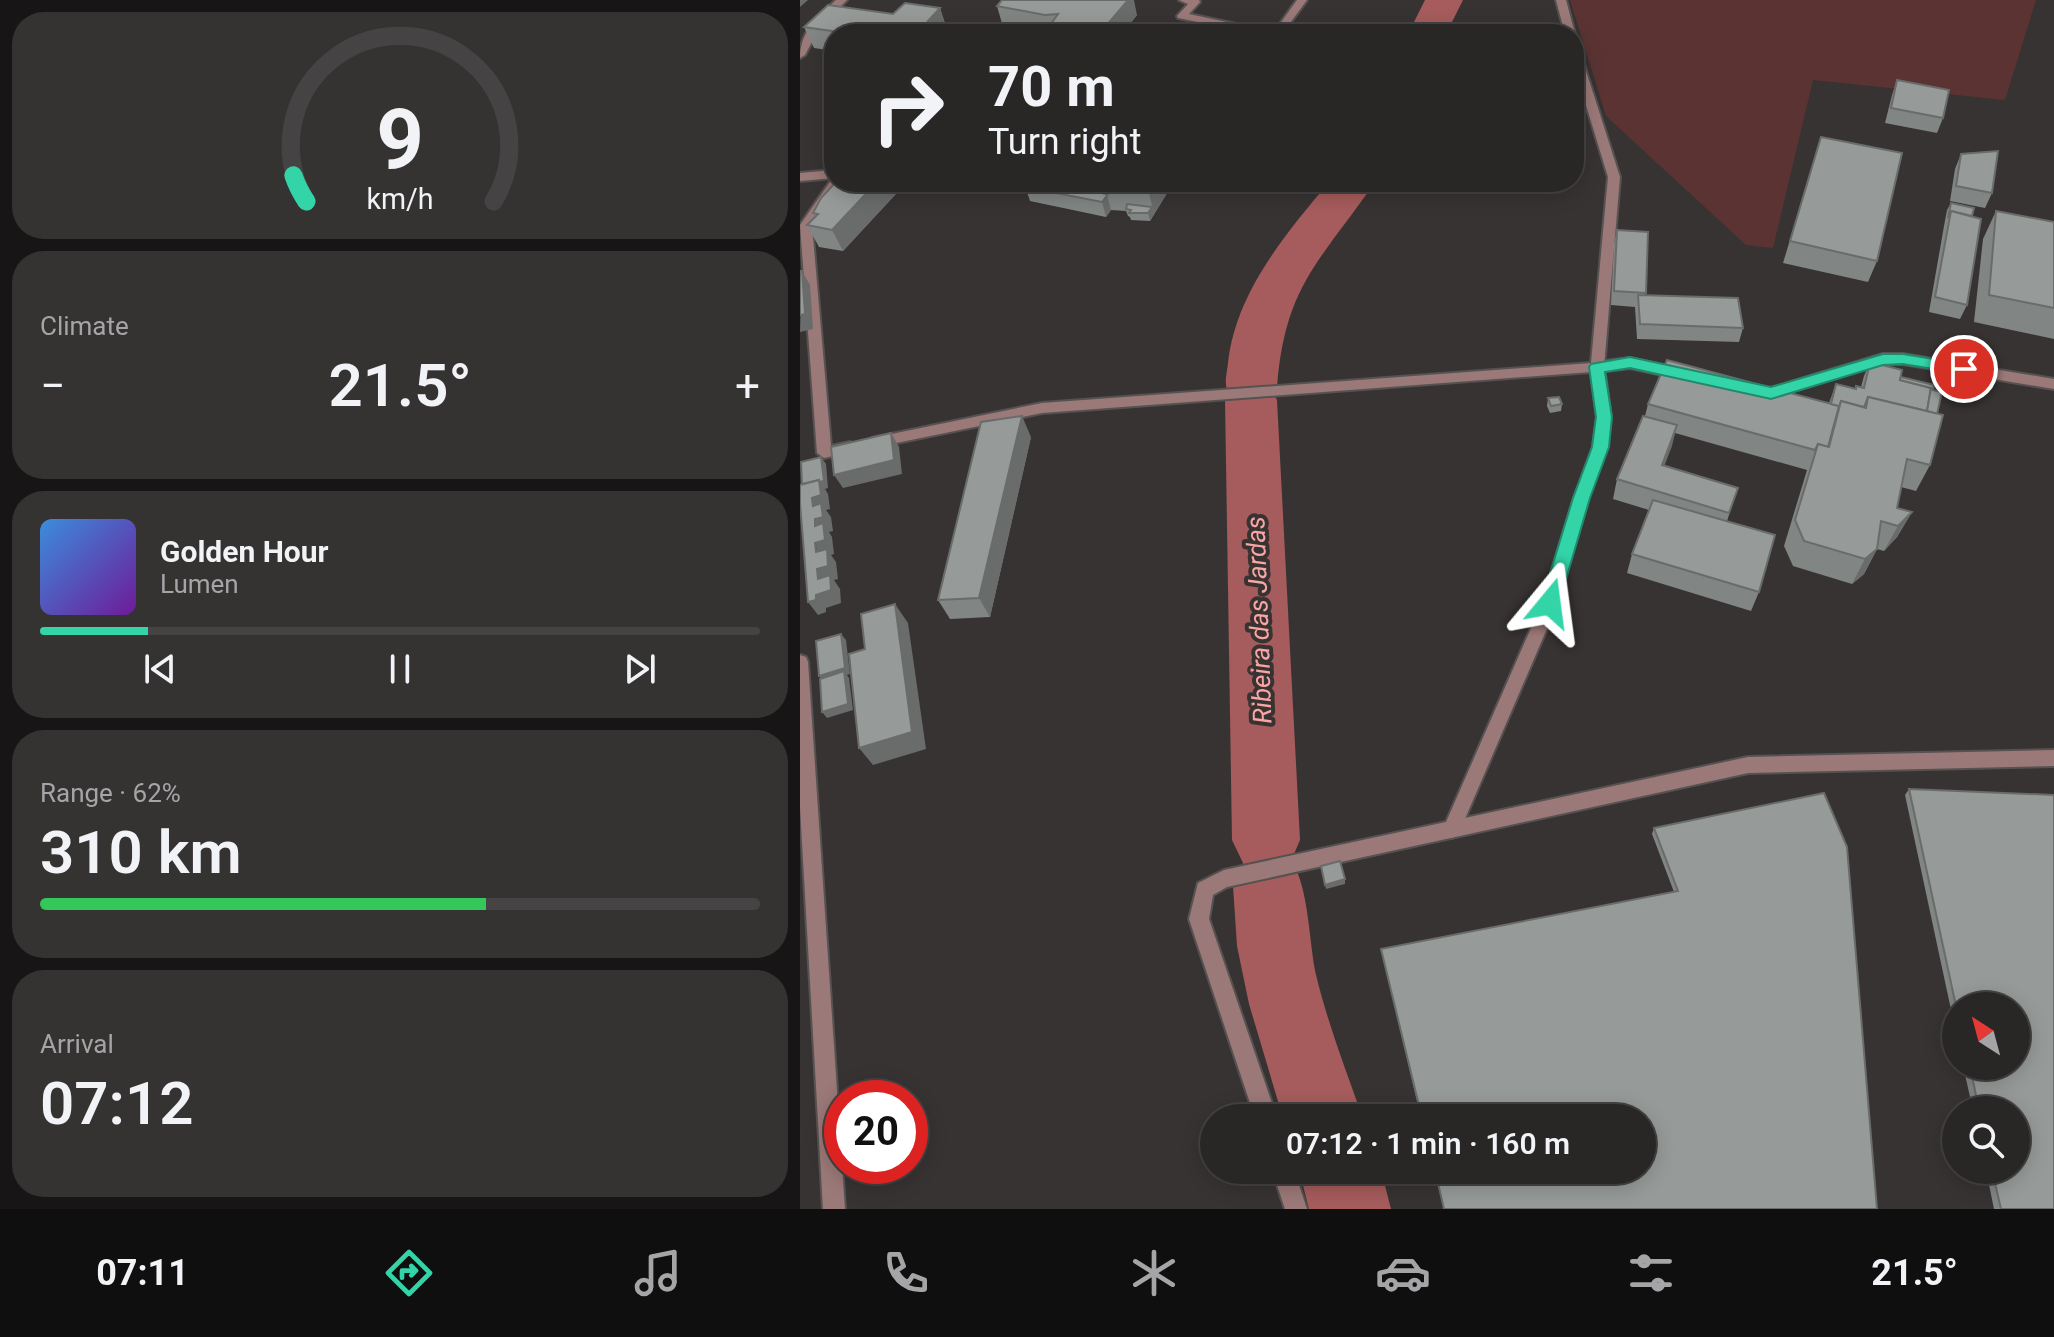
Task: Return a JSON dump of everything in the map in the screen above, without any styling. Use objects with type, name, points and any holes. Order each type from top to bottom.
[{"type":"street","points":[[800,55],[802,47],[826,14],[842,0]]},
{"type":"street","points":[[1184,0],[1195,2],[1182,16],[1222,24]]},
{"type":"street","points":[[1284,24],[1302,0]]},
{"type":"street","points":[[1561,0],[1567,24]]},
{"type":"street","points":[[1452,829],[1550,603],[1581,498],[1600,447],[1604,417],[1597,367],[1614,177],[1584,86]]},
{"type":"street","points":[[1584,104],[1589,104]]},
{"type":"street","points":[[800,177],[824,175]]},
{"type":"street","points":[[829,192],[806,225],[824,453],[1042,408],[1630,363],[1703,379]]},
{"type":"street","points":[[1747,389],[1771,393],[1883,359],[1903,359],[2054,384]]},
{"type":"street","points":[[800,662],[834,1209]]},
{"type":"street","points":[[1261,1104],[1199,919],[1205,889],[1224,879],[1748,765],[2054,758]]},
{"type":"street","points":[[1288,1184],[1296,1209]]},
{"type":"shaded area","points":[[1570,0],[2036,0],[2005,100],[1813,80],[1773,248],[1746,245],[1606,116],[1584,45],[1584,24],[1577,24]]},
{"type":"building","points":[[1002,0],[1128,0],[1108,24],[1051,24],[1058,14],[1045,15],[997,6]]},
{"type":"building","points":[[905,3],[940,8],[928,21],[945,24],[824,24],[824,30],[804,27],[828,5],[893,14]]},
{"type":"building","points":[[1897,80],[1949,90],[1943,118],[1891,108]]},
{"type":"building","points":[[1821,137],[1902,153],[1877,261],[1790,241]]},
{"type":"building","points":[[1998,151],[1992,193],[1956,186],[1961,154]]},
{"type":"building","points":[[827,192],[868,192],[832,230],[807,225],[818,214],[813,213]]},
{"type":"building","points":[[1051,192],[1108,194],[1102,202]]},
{"type":"building","points":[[1951,203],[1974,208],[1972,216],[1951,211],[1948,218]]},
{"type":"building","points":[[1127,204],[1152,207],[1148,213],[1129,213],[1131,210],[1126,209]]},
{"type":"building","points":[[1951,211],[1981,219],[1967,305],[1935,297]]},
{"type":"building","points":[[1996,211],[2054,222],[2054,308],[1989,295]]},
{"type":"building","points":[[1617,230],[1648,232],[1646,293],[1614,291]]},
{"type":"building","points":[[800,271],[805,314],[800,315]]},
{"type":"building","points":[[1638,295],[1738,298],[1743,328],[1640,324]]},
{"type":"building","points":[[1667,360],[1839,406],[1828,447],[1818,444],[1815,450],[1648,404]]},
{"type":"building","points":[[1870,362],[1902,370],[1900,380],[1931,388],[1927,411],[1868,397],[1864,407],[1841,401],[1839,407],[1831,404],[1836,384],[1864,388]]},
{"type":"building","points":[[1901,377],[1934,385],[1933,390],[1942,392],[1937,414],[1927,411],[1931,388],[1900,380]]},
{"type":"building","points":[[1559,397],[1562,404],[1551,406],[1548,398]]},
{"type":"building","points":[[1868,397],[1943,415],[1930,465],[1907,459],[1897,508],[1912,512],[1898,526],[1881,521],[1877,549],[1865,559],[1804,541],[1795,520],[1818,444],[1829,447],[1841,401],[1866,408]]},
{"type":"building","points":[[1022,416],[979,598],[938,600],[981,422]]},
{"type":"building","points":[[1643,416],[1677,425],[1662,465],[1738,488],[1729,513],[1617,479]]},
{"type":"building","points":[[891,433],[894,460],[834,475],[831,447]]},
{"type":"building","points":[[821,457],[824,481],[802,484],[801,462]]},
{"type":"building","points":[[819,480],[821,495],[812,498],[813,506],[821,503],[823,517],[815,519],[815,526],[823,523],[825,540],[815,543],[816,552],[827,549],[828,566],[817,569],[818,579],[830,575],[831,590],[816,595],[816,600],[808,602],[800,485]]},
{"type":"building","points":[[1653,500],[1775,535],[1759,592],[1632,554]]},
{"type":"building","points":[[895,604],[912,732],[859,748],[849,654],[865,649],[861,614]]},
{"type":"building","points":[[841,634],[845,668],[819,676],[816,641]]},
{"type":"building","points":[[844,671],[848,704],[822,712],[820,679]]},
{"type":"building","points":[[1909,789],[2054,795],[2054,1209],[2001,1209],[1995,1184],[2030,1184],[2030,1096],[1976,1096],[1973,1080],[2030,1080],[2030,992],[1953,992]]},
{"type":"building","points":[[1824,793],[1847,847],[1877,1209],[1444,1209],[1438,1184],[1656,1184],[1656,1104],[1419,1104],[1381,949],[1678,891],[1654,828]]},
{"type":"building","points":[[1340,861],[1345,879],[1325,885],[1321,866]]},
{"type":"waterway","name":"Ribeira das Jardas","points":[[1432,24],[1444,0]]},
{"type":"waterway","name":"Ribeira das Jardas","points":[[1251,387],[1260,326],[1270,300],[1297,252],[1345,192]]},
{"type":"waterway","name":"Ribeira das Jardas","points":[[1251,400],[1266,840]]},
{"type":"waterway","name":"Ribeira das Jardas","points":[[1268,886],[1279,975],[1318,1104]]},
{"type":"waterway","name":"Ribeira das Jardas","points":[[1344,1184],[1350,1209]]},
{"type":"route","points":[[1550,603],[1581,498],[1600,447],[1604,417],[1597,367],[1630,363],[1771,393],[1883,359],[1903,359],[1964,369]]}]
